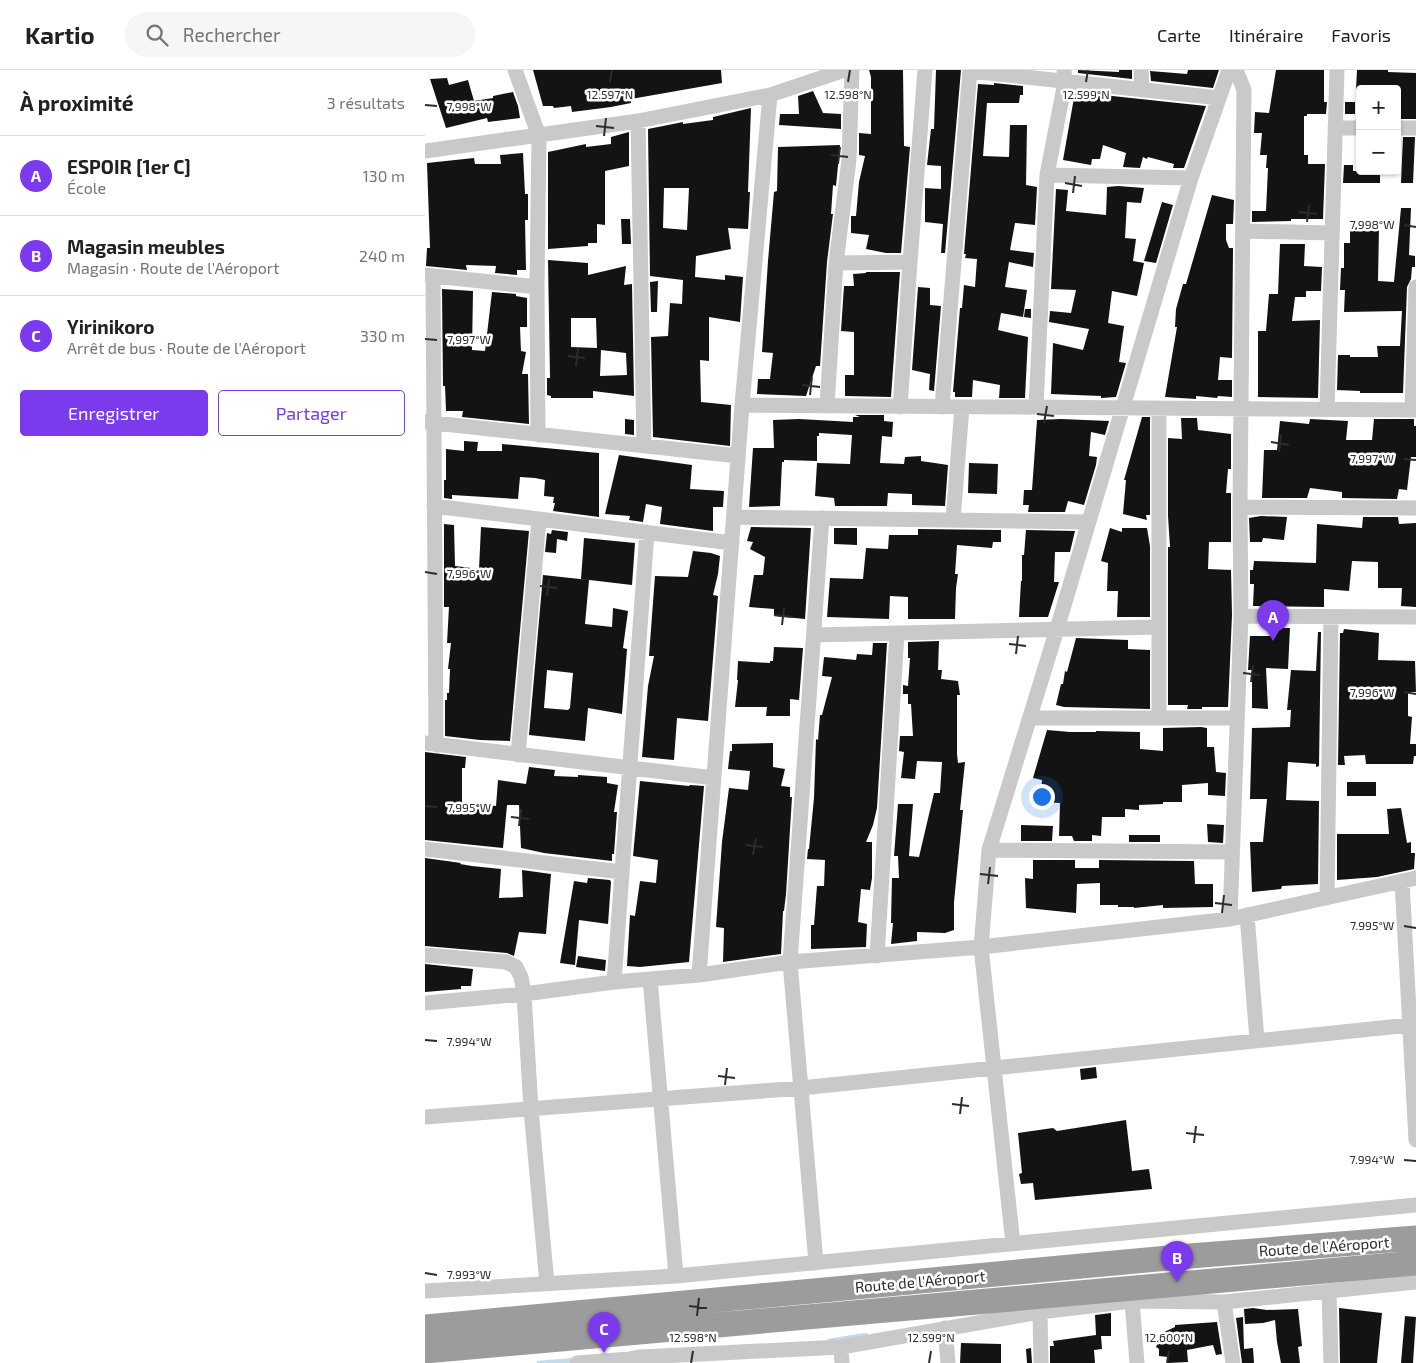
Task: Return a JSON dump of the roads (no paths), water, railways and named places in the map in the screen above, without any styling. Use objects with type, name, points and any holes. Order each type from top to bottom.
[{"type":"highway","name":"Route de l'Aéroport","points":[[425,1327],[1190,1256],[1416,1238]]},
{"type":"highway","name":"Route de l'Aéroport","points":[[425,1351],[1416,1263]]},
{"type":"street","points":[[515,70],[539,136],[538,435]]},
{"type":"street","points":[[425,151],[639,122],[770,95],[845,70]]},
{"type":"street","points":[[827,406],[836,263],[849,160],[852,70]]},
{"type":"street","points":[[900,406],[925,70]]},
{"type":"street","points":[[941,407],[970,70],[1064,76],[1142,90],[1219,98]]},
{"type":"street","points":[[1141,70],[1142,90]]},
{"type":"street","points":[[1013,1244],[981,947],[989,850],[1057,629],[1191,178],[1229,70]]},
{"type":"street","points":[[1230,919],[1241,616],[1240,507],[1244,90],[1236,70]]},
{"type":"street","points":[[1327,409],[1337,70]]},
{"type":"street","points":[[1036,407],[1047,175],[1064,76]]},
{"type":"street","points":[[699,975],[742,405],[770,95]]},
{"type":"street","points":[[639,122],[644,446]]},
{"type":"street","points":[[1335,128],[1356,128]]},
{"type":"street","points":[[1401,128],[1416,128]]},
{"type":"street","points":[[1047,175],[1191,178]]},
{"type":"street","points":[[1243,231],[1332,233]]},
{"type":"street","points":[[836,263],[910,262]]},
{"type":"street","points":[[537,287],[429,275],[429,423],[434,506],[430,744],[714,778]]},
{"type":"street","points":[[742,405],[1414,410],[1416,287]]},
{"type":"street","points":[[953,520],[963,407]]},
{"type":"street","points":[[1159,408],[1159,718]]},
{"type":"street","points":[[429,423],[738,456]]},
{"type":"street","points":[[434,506],[732,543]]},
{"type":"street","points":[[1240,507],[1416,508]]},
{"type":"street","points":[[734,517],[1089,522]]},
{"type":"street","points":[[815,1263],[790,962],[822,518]]},
{"type":"street","points":[[518,755],[539,519]]},
{"type":"street","points":[[614,982],[647,532]]},
{"type":"street","points":[[1241,616],[1416,618]]},
{"type":"street","points":[[1327,898],[1331,617]]},
{"type":"street","points":[[814,635],[1159,627]]},
{"type":"street","points":[[877,956],[897,633]]},
{"type":"street","points":[[1030,718],[1237,718]]},
{"type":"street","points":[[425,849],[622,872]]},
{"type":"street","points":[[989,850],[1232,852]]},
{"type":"street","points":[[425,1003],[524,994],[614,982],[699,975],[790,962],[981,947],[1230,919],[1409,879],[1410,1024],[1416,1140]]},
{"type":"street","points":[[1247,916],[1257,1040]]},
{"type":"street","points":[[425,955],[506,962],[516,967],[521,977],[524,994],[531,1108],[547,1284]]},
{"type":"street","points":[[650,979],[676,1276]]},
{"type":"street","points":[[425,1116],[801,1088],[1410,1024]]},
{"type":"street","points":[[425,1291],[676,1276],[1416,1205]]},
{"type":"street","points":[[577,1363],[729,1358],[841,1347],[1040,1312],[1132,1301],[1225,1302],[1416,1282]]},
{"type":"street","points":[[1329,1291],[1331,1363]]},
{"type":"street","points":[[1132,1301],[1137,1363]]},
{"type":"street","points":[[1225,1302],[1233,1363]]},
{"type":"street","points":[[1040,1312],[1041,1363]]},
{"type":"street","points":[[945,1328],[948,1363]]},
{"type":"street","points":[[841,1347],[842,1363]]},
{"type":"waterway","points":[[829,1341],[866,1335]]},
{"type":"waterway","points":[[539,1363],[575,1360]]},
{"type":"place","name":"ESPOIR [1er C]","points":[[1273,641]]},
{"type":"place","name":"Magasin meubles","points":[[1177,1282]]},
{"type":"place","name":"Yirinikoro","points":[[604,1353]]}]
